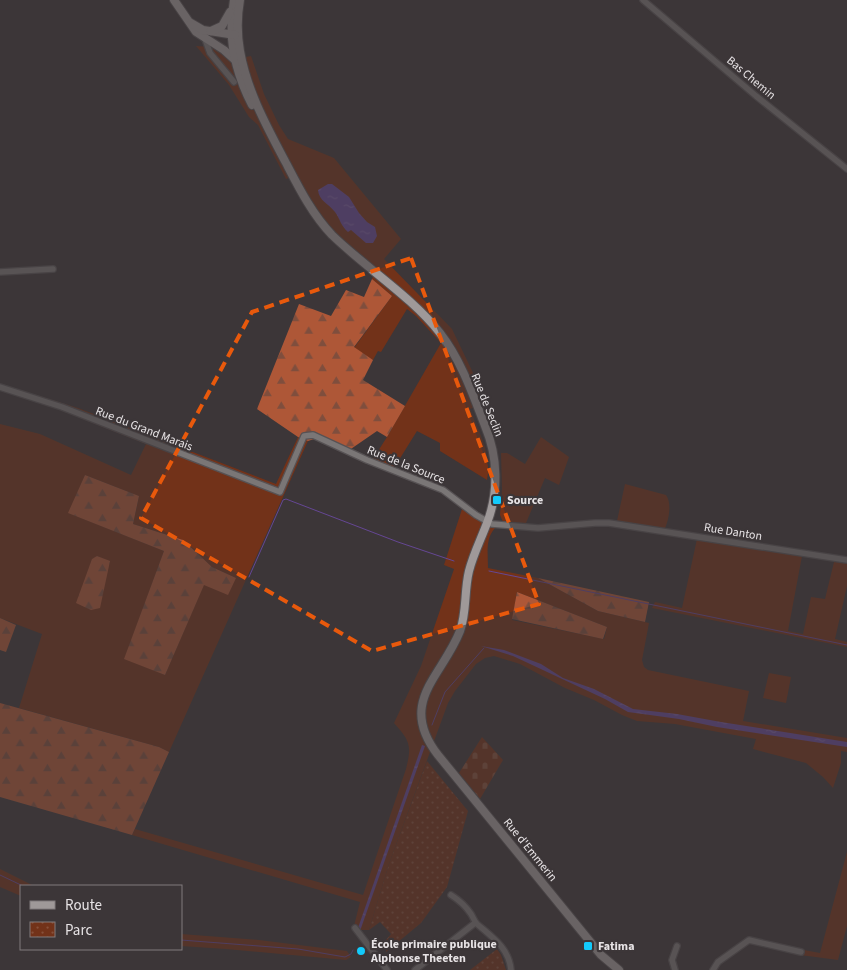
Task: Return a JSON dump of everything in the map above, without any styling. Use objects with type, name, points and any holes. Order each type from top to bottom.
[{"type":"main road","points":[[174,0],[196,32],[227,52],[235,60]]},
{"type":"main road","points":[[206,39],[211,31],[219,28],[225,22],[236,0]]},
{"type":"main road","points":[[236,0],[235,60],[241,82],[268,130]]},
{"type":"main road","points":[[188,21],[200,28],[234,36]]},
{"type":"main road","points":[[213,44],[234,36]]},
{"type":"main road","points":[[234,36],[246,75],[268,130]]},
{"type":"main road","name":"Rue de Seclin","points":[[268,130],[305,199],[332,235],[424,316],[442,335],[452,352],[482,420],[493,451],[495,484],[492,505],[488,522],[470,567],[461,629],[456,641],[429,683],[423,699],[422,720],[428,740]]},
{"type":"main road","name":"Rue d'Emmerin","points":[[428,740],[438,755],[601,956],[616,969]]},
{"type":"street","name":"Bas Chemin","points":[[643,0],[756,96],[847,169]]},
{"type":"street","points":[[206,39],[210,53],[234,82]]},
{"type":"street","points":[[0,272],[53,269]]},
{"type":"street","name":"Rue du Grand Marais","points":[[0,387],[62,407],[280,492]]},
{"type":"street","name":"Rue de la Source","points":[[280,492],[304,436],[315,435],[367,460],[443,490],[488,522],[538,528],[594,523],[617,524]]},
{"type":"street","name":"Rue Danton","points":[[617,524],[847,560]]},
{"type":"street","points":[[451,895],[463,903],[473,916],[475,923],[484,929],[504,950],[509,959],[510,970]]},
{"type":"street","points":[[415,970],[475,923]]},
{"type":"street","points":[[355,929],[387,970]]},
{"type":"street","points":[[713,970],[718,962],[749,940],[800,952]]},
{"type":"street","points":[[675,970],[672,960],[677,946]]},
{"type":"highlighted area","points":[[411,258],[539,604],[372,651],[141,518],[252,312]]},
{"type":"green space","points":[[196,46],[213,47],[230,60],[251,56],[264,94],[288,139],[334,158],[401,239],[384,259],[452,329],[487,402],[470,409],[486,452],[488,461],[487,480],[440,451],[440,443],[417,431],[394,468],[373,459],[441,343],[407,309],[381,352],[378,351],[373,360],[354,348],[392,296],[372,279],[376,269],[335,233],[324,220],[296,175],[286,179],[258,125],[249,117],[229,85]]},
{"type":"green space","points":[[372,279],[392,296],[354,347],[373,360],[363,380],[405,406],[387,437],[377,431],[345,453],[314,439],[308,441],[298,437],[257,409],[299,304],[331,316],[346,290],[364,297]]},
{"type":"green space","points":[[0,384],[78,408],[276,484],[298,437],[308,441],[169,752],[159,747],[19,708],[42,634],[0,618],[0,424],[40,434],[131,475],[146,444],[50,406],[0,390]],"holes":[[[85,475],[139,496],[133,524],[183,540],[212,567],[236,578],[204,584],[165,675],[125,658],[164,551],[69,513]],[[97,556],[110,562],[91,610],[77,602],[92,560]]]},
{"type":"green space","points":[[541,437],[569,457],[559,485],[545,478],[526,523],[503,522],[500,515],[502,489],[501,453],[507,453],[525,464]]},
{"type":"green space","points":[[85,475],[139,496],[133,524],[183,540],[212,567],[236,578],[228,595],[204,585],[165,675],[124,659],[164,551],[68,513]]},
{"type":"green space","points":[[625,484],[666,495],[669,502],[669,511],[665,528],[656,529],[617,521]]},
{"type":"green space","points":[[462,509],[479,521],[495,528],[488,542],[488,568],[538,578],[598,611],[649,623],[642,660],[644,667],[648,670],[749,691],[743,721],[847,738],[847,752],[841,751],[841,763],[833,788],[806,763],[753,749],[756,739],[675,724],[637,721],[565,688],[520,664],[494,656],[485,658],[476,664],[448,703],[389,864],[369,930],[362,930],[354,926],[360,902],[132,835],[135,829],[363,895],[406,769],[409,754],[408,744],[394,723],[421,666],[454,569],[444,565]],"holes":[[[517,592],[607,627],[604,639],[512,620]]]},
{"type":"green space","points":[[697,539],[802,556],[788,631],[803,634],[811,597],[825,599],[834,562],[847,563],[847,586],[835,639],[847,642],[847,647],[652,608],[655,602],[682,608]]},
{"type":"green space","points":[[97,556],[110,561],[100,608],[91,610],[76,603],[92,559]]},
{"type":"green space","points":[[538,578],[649,602],[645,622],[598,611]]},
{"type":"green space","points":[[517,592],[607,627],[603,639],[512,619]]},
{"type":"green space","points":[[0,618],[16,625],[6,652],[0,650]]},
{"type":"green space","points":[[769,673],[791,677],[786,703],[763,698]]},
{"type":"green space","points":[[0,703],[159,747],[169,752],[132,835],[0,797]]},
{"type":"green space","points":[[482,737],[503,760],[480,799],[459,773]]},
{"type":"green space","points":[[427,761],[468,811],[447,887],[421,923],[386,952],[385,941],[391,934],[380,922],[369,930],[389,864]]},
{"type":"green space","points":[[847,852],[847,926],[838,960],[793,954],[793,948],[820,953]]},
{"type":"green space","points":[[0,869],[32,885],[20,885],[20,896],[0,887]]},
{"type":"green space","points":[[182,934],[259,940],[347,951],[351,957],[346,960],[182,946]]},
{"type":"green space","points":[[497,949],[506,970],[470,970]]},
{"type":"water","points":[[328,184],[332,184],[349,197],[359,213],[367,222],[375,227],[377,236],[373,243],[366,243],[351,230],[348,232],[335,212],[322,199],[318,190]]},
{"type":"water","points":[[481,646],[504,650],[541,664],[563,678],[594,689],[633,709],[677,714],[847,742],[847,747],[628,712],[605,699],[513,656]]},
{"type":"water","points":[[422,745],[425,746],[360,931],[358,928]]},
{"type":"waterway","points":[[249,577],[283,500],[286,499],[398,542],[454,561]]},
{"type":"waterway","points":[[489,571],[847,645]]},
{"type":"waterway","points":[[432,725],[445,692],[484,648]]},
{"type":"waterway","points":[[0,875],[21,885]]},
{"type":"waterway","points":[[182,940],[298,949],[345,957],[351,954],[353,950]]},
{"type":"place","name":"Source","points":[[497,500]]},
{"type":"place","name":"Fatima","points":[[588,946]]},
{"type":"place","name":"École primaire publique Alphonse Theeten","points":[[361,951]]}]
